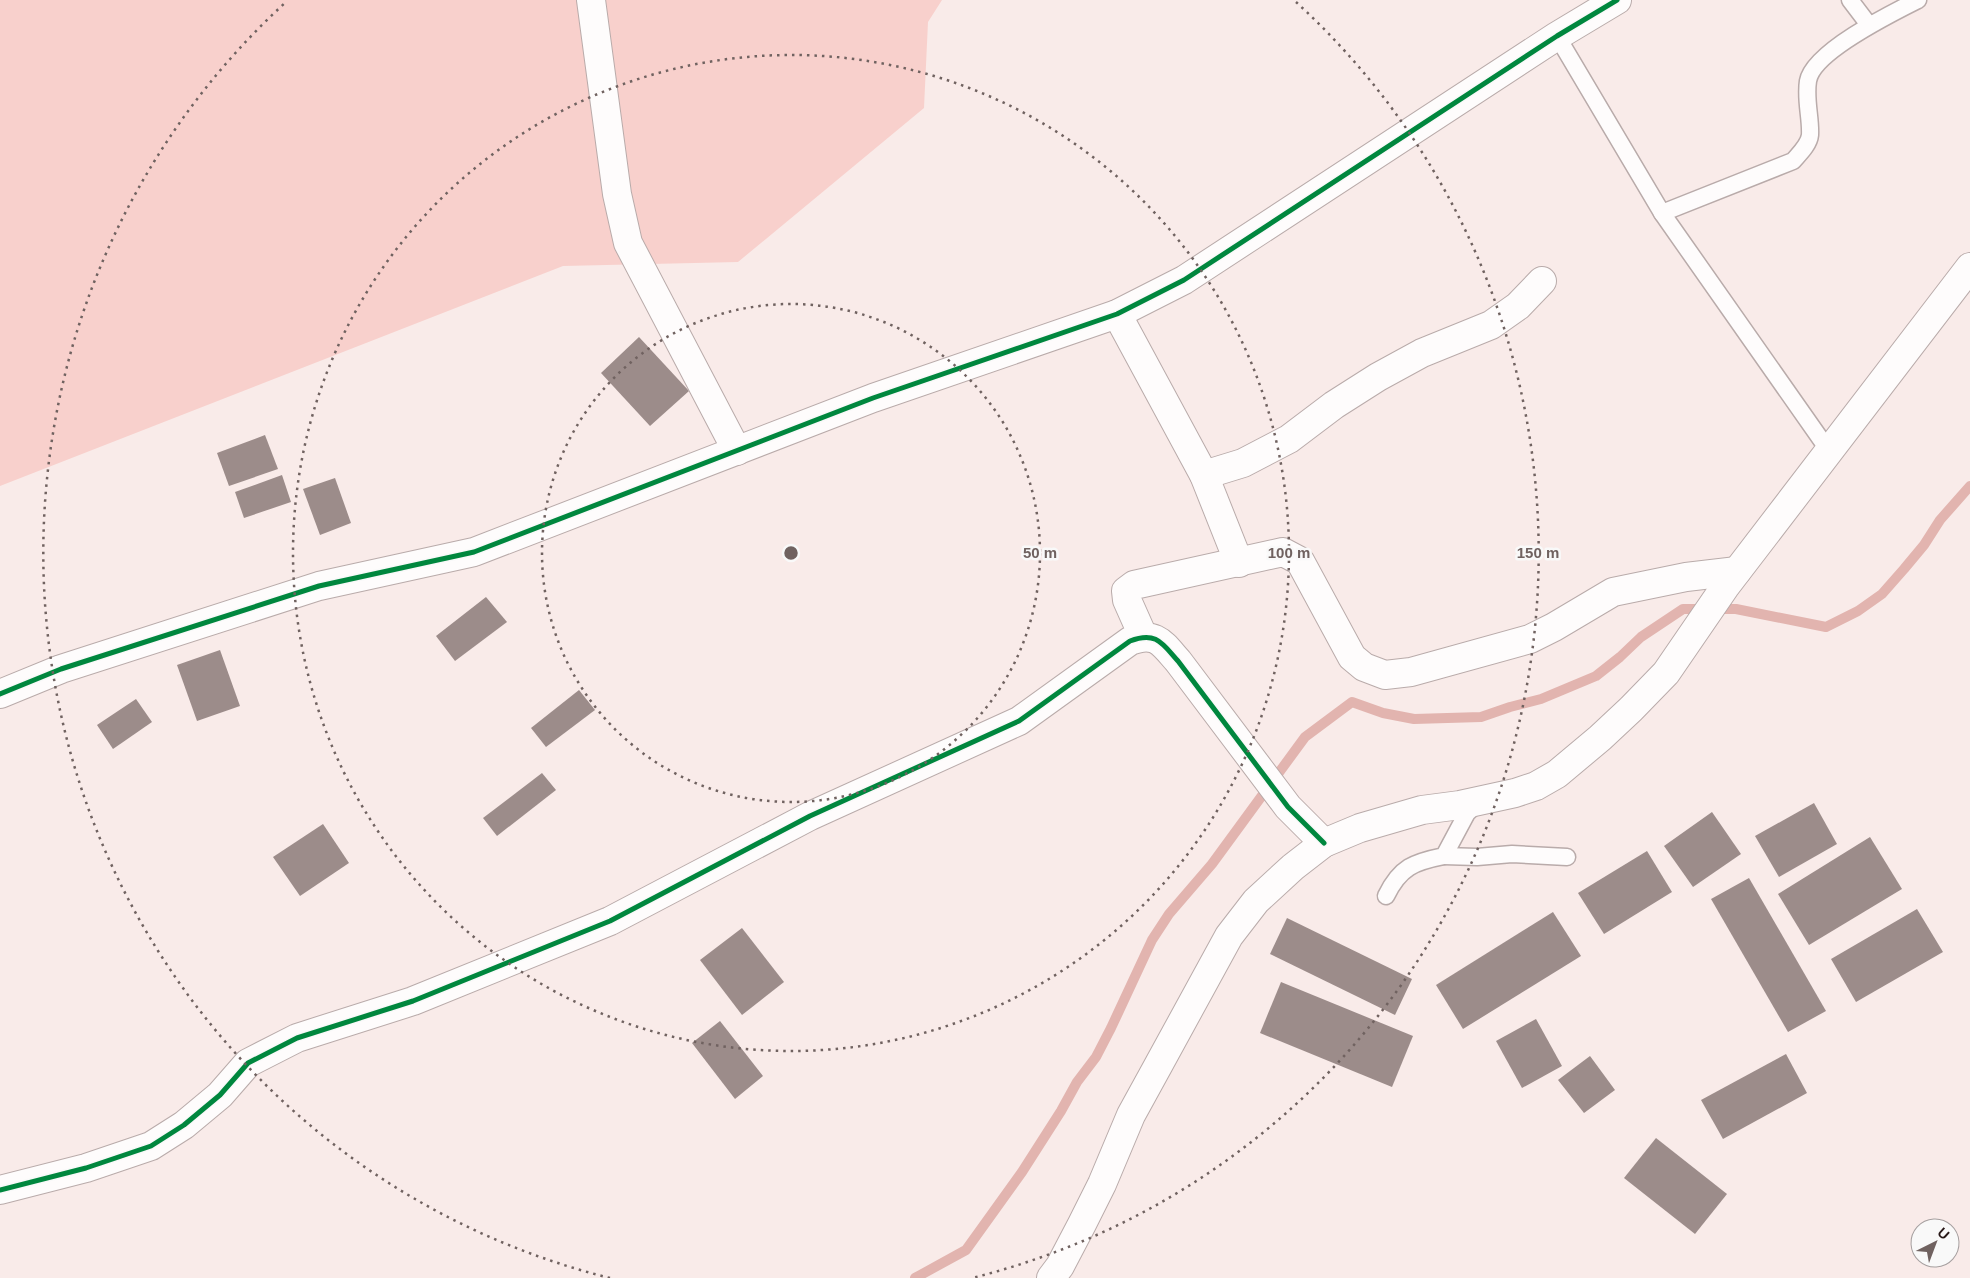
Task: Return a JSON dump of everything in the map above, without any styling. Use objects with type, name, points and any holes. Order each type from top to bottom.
[{"type":"street","points":[[591,0],[616,194],[628,243],[737,451]]},
{"type":"street","points":[[0,694],[61,669],[319,586],[474,552],[873,398],[1117,314],[1184,280],[1557,36],[1618,0]]},
{"type":"street","points":[[1051,1278],[1060,1266],[1082,1224],[1131,1115],[1229,936],[1256,901],[1293,867],[1324,843],[1360,828],[1422,810],[1460,805],[1515,793],[1536,786],[1571,763],[1632,709],[1666,673],[1684,650],[1731,579],[1970,267]]},
{"type":"street","points":[[1204,475],[1244,463],[1281,443],[1334,405],[1404,362],[1491,325],[1518,306],[1542,281]]},
{"type":"street","points":[[1117,314],[1204,475],[1239,563]]},
{"type":"street","points":[[1143,636],[1127,600],[1126,591],[1134,585],[1283,552],[1300,561],[1352,657],[1364,667],[1385,676],[1411,672],[1530,639],[1554,628],[1613,592],[1686,577],[1731,579]]},
{"type":"street","points":[[0,1190],[86,1168],[151,1146],[184,1125],[220,1095],[248,1063],[297,1038],[413,1001],[610,921],[810,816],[1019,722],[1130,641],[1143,636],[1160,640],[1178,661],[1252,762],[1288,807],[1324,843]]},
{"type":"lane","points":[[1850,0],[1869,24]]},
{"type":"lane","points":[[1662,213],[1793,161],[1803,150],[1810,137],[1807,97],[1808,79],[1820,61],[1869,24],[1918,0]]},
{"type":"lane","points":[[1557,36],[1662,213],[1829,451]]},
{"type":"lane","points":[[1444,856],[1467,813],[1481,799]]},
{"type":"lane","points":[[1386,896],[1394,880],[1407,868],[1421,861],[1444,856],[1477,857],[1512,854],[1567,857]]},
{"type":"shaded area","points":[[0,0],[942,0],[928,22],[924,108],[738,262],[563,266],[0,486]]},
{"type":"building","points":[[639,337],[689,391],[650,426],[601,373]]},
{"type":"building","points":[[265,435],[278,469],[229,486],[217,453]]},
{"type":"building","points":[[282,475],[291,502],[244,518],[235,492]]},
{"type":"building","points":[[335,478],[351,523],[320,535],[303,489]]},
{"type":"building","points":[[486,597],[507,622],[455,661],[436,636]]},
{"type":"building","points":[[220,650],[240,706],[197,721],[177,665]]},
{"type":"building","points":[[579,690],[595,710],[546,747],[531,728]]},
{"type":"building","points":[[136,699],[152,722],[113,749],[97,725]]},
{"type":"building","points":[[542,773],[556,790],[497,836],[483,818]]},
{"type":"building","points":[[1814,803],[1837,844],[1779,877],[1755,836]]},
{"type":"building","points":[[1712,812],[1741,854],[1693,887],[1664,846]]},
{"type":"building","points":[[323,824],[349,863],[300,896],[273,857]]},
{"type":"building","points":[[1870,837],[1902,889],[1809,945],[1778,894]]},
{"type":"building","points":[[1647,851],[1672,892],[1604,934],[1578,893]]},
{"type":"building","points":[[1749,878],[1826,1011],[1788,1032],[1711,899]]},
{"type":"building","points":[[1917,909],[1943,952],[1856,1002],[1831,959]]},
{"type":"building","points":[[1553,912],[1581,956],[1463,1029],[1436,985]]},
{"type":"building","points":[[1287,918],[1412,979],[1395,1015],[1270,954]]},
{"type":"building","points":[[742,928],[784,982],[742,1015],[700,960]]},
{"type":"building","points":[[1281,982],[1413,1036],[1392,1087],[1260,1033]]},
{"type":"building","points":[[1536,1019],[1562,1066],[1522,1088],[1496,1041]]},
{"type":"building","points":[[720,1021],[763,1076],[735,1099],[692,1043]]},
{"type":"building","points":[[1786,1054],[1807,1093],[1723,1139],[1701,1100]]},
{"type":"building","points":[[1590,1056],[1615,1090],[1584,1113],[1558,1080]]},
{"type":"building","points":[[1656,1138],[1727,1194],[1695,1234],[1624,1178]]},
{"type":"waterway","points":[[915,1278],[966,1250],[1022,1172],[1077,1082],[1096,1057],[1152,940],[1169,914],[1212,864],[1305,737],[1352,702],[1383,713],[1414,719],[1481,717],[1541,699],[1596,676],[1641,637],[1683,609],[1736,609],[1826,627],[1858,611],[1882,594],[1924,545],[1940,520],[1970,486]]},
{"type":"cycle path","points":[[0,694],[61,669],[319,586],[474,552],[873,398],[1117,314],[1184,280],[1557,36],[1617,0]]},
{"type":"cycle path","points":[[0,1190],[86,1168],[151,1146],[184,1125],[220,1095],[248,1063],[297,1038],[413,1001],[610,921],[810,816],[1019,721],[1130,641],[1139,638],[1152,638],[1163,644],[1178,661],[1288,807],[1324,843]]}]
